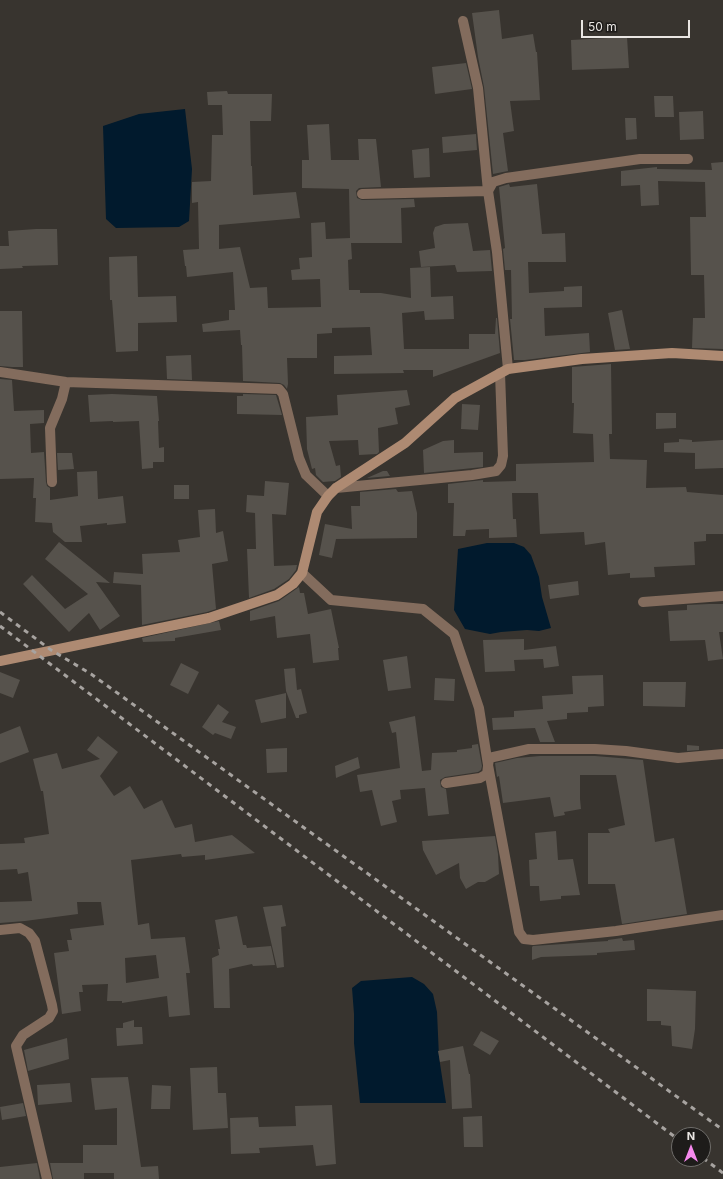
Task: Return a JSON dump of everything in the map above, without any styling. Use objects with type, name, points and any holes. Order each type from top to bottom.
[{"type":"main road","points":[[0,661],[208,618],[277,595],[293,584],[302,573],[317,512],[328,496],[336,488],[405,443],[455,398],[504,371],[582,359],[672,353],[723,356]]},
{"type":"street","points":[[336,488],[472,475],[496,471],[502,465],[504,456],[504,371],[497,252],[488,191],[478,88],[463,22]]},
{"type":"street","points":[[488,191],[492,182],[506,178],[640,159],[688,159]]},
{"type":"street","points":[[362,194],[488,191]]},
{"type":"street","points":[[0,372],[66,382],[279,389],[283,394],[300,458],[306,474],[328,496]]},
{"type":"street","points":[[52,482],[50,428],[62,399],[66,382]]},
{"type":"street","points":[[302,573],[331,600],[422,609],[454,634],[479,708],[519,932],[524,939],[533,940],[616,931],[723,915]]},
{"type":"street","points":[[643,602],[723,596]]},
{"type":"street","points":[[446,783],[480,778],[487,774],[489,758],[529,749],[595,749],[626,751],[678,758],[723,754]]},
{"type":"street","points":[[0,930],[20,928],[29,933],[36,941],[52,1005],[53,1011],[49,1018],[23,1035],[16,1046],[47,1179]]},
{"type":"water","points":[[185,109],[192,169],[189,221],[179,227],[116,228],[106,219],[103,126],[139,114]]},
{"type":"water","points":[[487,543],[514,543],[524,547],[531,555],[539,577],[542,597],[551,628],[539,631],[527,630],[490,634],[465,629],[454,610],[458,549]]},
{"type":"water","points":[[412,977],[424,984],[433,994],[437,1012],[439,1057],[446,1103],[360,1103],[354,1043],[352,988],[361,981]]},
{"type":"building","points":[[499,10],[502,39],[533,34],[537,52],[540,100],[510,101],[514,131],[503,133],[508,171],[493,174],[484,87],[472,13]]},
{"type":"building","points":[[627,37],[629,68],[572,70],[571,40]]},
{"type":"building","points":[[466,63],[472,89],[435,94],[432,67]]},
{"type":"building","points":[[227,91],[228,94],[272,94],[271,121],[250,121],[253,195],[296,192],[300,218],[219,225],[219,249],[240,247],[250,288],[267,287],[268,308],[321,307],[320,279],[292,280],[291,270],[300,269],[299,258],[312,257],[311,223],[325,222],[326,239],[350,238],[349,189],[302,188],[302,160],[309,160],[307,125],[329,124],[331,160],[359,160],[358,139],[376,139],[381,187],[359,188],[356,191],[357,198],[362,200],[414,199],[415,207],[401,208],[402,243],[351,243],[352,259],[348,260],[349,290],[360,290],[360,293],[381,293],[411,298],[410,268],[430,267],[431,297],[453,296],[454,319],[425,320],[424,311],[402,313],[404,349],[469,349],[469,334],[495,334],[497,318],[500,353],[433,377],[433,370],[403,370],[404,373],[334,374],[334,356],[372,355],[370,327],[332,328],[332,333],[317,334],[317,358],[287,358],[287,389],[280,383],[243,381],[240,330],[203,332],[202,324],[229,320],[229,310],[235,310],[233,272],[187,277],[183,250],[199,249],[198,202],[192,203],[192,182],[211,181],[212,135],[223,135],[222,105],[208,105],[207,92]]},
{"type":"building","points":[[654,96],[673,96],[674,117],[655,117]]},
{"type":"building","points":[[703,111],[704,139],[680,140],[679,112]]},
{"type":"building","points":[[625,118],[636,118],[637,139],[626,140]]},
{"type":"building","points":[[476,134],[477,150],[443,153],[442,137]]},
{"type":"building","points":[[429,148],[430,177],[414,178],[412,150]]},
{"type":"building","points":[[723,162],[723,349],[692,348],[693,318],[705,318],[704,275],[691,275],[690,217],[706,217],[705,182],[658,181],[659,205],[641,206],[640,185],[621,186],[621,171],[657,167],[657,169],[712,170],[711,163]]},
{"type":"building","points":[[509,184],[510,187],[537,184],[542,234],[565,233],[566,262],[528,262],[529,293],[564,291],[564,287],[582,286],[582,307],[544,308],[545,336],[589,333],[590,352],[514,360],[510,319],[512,319],[511,270],[505,270],[503,249],[505,248],[499,187]]},
{"type":"building","points":[[468,223],[473,251],[490,250],[492,271],[457,272],[455,265],[421,267],[419,251],[435,248],[433,233],[435,227],[444,224]]},
{"type":"building","points":[[57,229],[58,265],[22,266],[23,268],[0,269],[0,246],[9,246],[8,231]]},
{"type":"building","points":[[137,256],[138,297],[176,296],[177,322],[138,323],[138,351],[116,352],[112,300],[110,300],[109,257]]},
{"type":"building","points":[[622,310],[630,349],[615,350],[608,313]]},
{"type":"building","points":[[0,311],[22,311],[23,367],[0,366]]},
{"type":"building","points":[[191,355],[192,380],[167,379],[166,356]]},
{"type":"building","points":[[611,364],[612,434],[609,434],[610,459],[647,460],[646,488],[686,487],[687,492],[723,495],[723,534],[706,534],[706,541],[694,542],[695,565],[654,567],[655,577],[630,578],[630,573],[608,575],[605,542],[585,545],[584,532],[540,534],[538,493],[512,493],[513,519],[516,519],[517,537],[489,538],[489,529],[466,530],[465,536],[453,536],[454,503],[448,503],[448,484],[483,480],[483,482],[516,481],[516,464],[594,462],[593,434],[573,433],[574,403],[572,403],[572,367]]},
{"type":"building","points":[[0,379],[12,380],[14,411],[44,410],[44,423],[30,424],[31,453],[44,452],[46,482],[47,486],[50,488],[50,500],[78,496],[77,472],[97,471],[98,499],[123,496],[126,523],[107,525],[107,523],[80,526],[82,542],[65,542],[53,532],[52,523],[35,522],[36,498],[33,498],[34,478],[0,479]]},
{"type":"building","points":[[407,390],[410,405],[395,408],[398,424],[378,428],[379,452],[377,454],[359,455],[358,440],[329,441],[336,466],[340,465],[341,477],[335,481],[323,482],[316,475],[315,468],[312,469],[307,449],[306,417],[338,415],[337,395]]},
{"type":"building","points":[[112,394],[157,396],[159,448],[164,447],[164,462],[153,462],[153,468],[142,469],[139,421],[90,422],[88,395]]},
{"type":"building","points":[[243,394],[276,395],[282,415],[237,414],[237,396],[243,396]]},
{"type":"building","points":[[462,404],[480,405],[478,430],[461,429]]},
{"type":"building","points":[[656,413],[676,413],[676,428],[656,429]]},
{"type":"building","points":[[679,439],[692,440],[692,442],[723,440],[723,468],[695,469],[695,453],[664,452],[664,443],[679,442]]},
{"type":"building","points":[[454,440],[454,453],[483,452],[483,467],[424,473],[423,450],[443,441]]},
{"type":"building","points":[[57,453],[72,453],[74,469],[58,470]]},
{"type":"building","points":[[383,471],[387,471],[390,476],[367,478]]},
{"type":"building","points":[[265,481],[289,483],[286,515],[272,514],[274,566],[297,565],[296,570],[289,579],[274,589],[249,598],[247,549],[256,549],[255,513],[246,512],[247,495],[264,496]]},
{"type":"building","points":[[174,485],[189,485],[189,499],[174,499]]},
{"type":"building","points":[[396,489],[398,492],[412,491],[417,513],[417,538],[336,539],[332,558],[319,555],[325,524],[352,529],[351,506],[360,506],[360,492]]},
{"type":"building","points":[[215,509],[216,533],[223,531],[228,561],[212,564],[216,609],[142,625],[141,585],[113,583],[114,572],[143,574],[142,554],[180,552],[178,540],[200,537],[198,510]]},
{"type":"building","points":[[59,542],[110,583],[96,582],[120,616],[100,630],[89,613],[69,632],[23,584],[32,575],[65,609],[88,594],[45,559]]},
{"type":"building","points":[[578,581],[579,595],[550,599],[548,585]]},
{"type":"building","points":[[299,587],[300,593],[304,593],[308,614],[331,609],[339,648],[339,660],[313,663],[310,634],[277,638],[275,616],[250,621],[250,611],[279,601]]},
{"type":"building","points":[[723,604],[723,632],[719,632],[723,659],[708,661],[705,640],[670,641],[668,611],[687,610],[687,605]]},
{"type":"building","points":[[219,621],[221,630],[175,638],[175,641],[143,642],[142,638]]},
{"type":"building","points":[[524,639],[524,650],[556,646],[559,666],[544,668],[543,659],[514,660],[515,671],[485,672],[483,640]]},
{"type":"building","points":[[407,656],[411,688],[388,691],[383,660]]},
{"type":"building","points":[[181,663],[199,672],[188,694],[170,685]]},
{"type":"building","points":[[295,668],[297,690],[301,689],[307,713],[299,715],[299,718],[296,718],[286,691],[284,669]]},
{"type":"building","points":[[0,672],[20,680],[13,698],[0,693]]},
{"type":"building","points":[[603,675],[604,706],[588,707],[588,712],[567,713],[567,719],[547,721],[555,742],[540,742],[535,728],[493,730],[492,718],[514,717],[514,711],[543,709],[542,696],[573,694],[572,676]]},
{"type":"building","points":[[435,678],[455,679],[454,701],[434,700]]},
{"type":"building","points":[[643,682],[686,682],[685,707],[643,706]]},
{"type":"building","points":[[286,693],[286,718],[261,723],[255,700]]},
{"type":"building","points":[[218,704],[229,712],[222,722],[236,727],[231,739],[215,733],[213,735],[202,727]]},
{"type":"building","points":[[415,716],[422,771],[431,770],[432,753],[457,752],[457,750],[472,748],[472,745],[478,744],[482,766],[481,770],[478,772],[445,777],[440,780],[441,787],[446,789],[449,814],[428,816],[425,788],[400,790],[401,799],[392,801],[397,822],[381,826],[372,790],[360,792],[357,775],[400,768],[396,732],[392,733],[389,722]]},
{"type":"building","points":[[20,726],[29,752],[0,763],[0,734]]},
{"type":"building","points":[[98,736],[118,752],[100,776],[114,796],[130,786],[144,809],[162,800],[175,828],[192,824],[195,842],[232,835],[255,853],[205,860],[205,855],[182,857],[181,854],[131,860],[138,925],[149,923],[151,939],[185,937],[190,973],[186,973],[190,1015],[169,1017],[167,996],[122,1003],[122,1001],[107,1001],[108,984],[82,985],[83,992],[79,992],[81,1011],[62,1014],[54,953],[69,951],[67,940],[72,940],[70,929],[104,925],[101,902],[77,902],[78,914],[0,923],[0,902],[32,901],[28,872],[18,874],[17,869],[0,870],[0,844],[25,843],[24,838],[49,834],[43,791],[41,791],[33,759],[57,753],[62,769],[100,759],[87,750]],"holes":[[[156,955],[159,978],[126,983],[125,958]]]},
{"type":"building","points":[[687,745],[699,746],[699,750],[687,751]]},
{"type":"building","points":[[287,748],[287,772],[267,773],[266,749]]},
{"type":"building","points":[[540,756],[595,756],[643,760],[655,842],[674,838],[687,914],[622,924],[615,884],[588,884],[588,833],[610,833],[608,829],[625,825],[616,775],[580,775],[581,809],[564,812],[565,815],[554,817],[550,797],[503,803],[499,776],[497,777],[495,763],[517,758]]},
{"type":"building","points":[[358,757],[360,768],[336,778],[335,766]]},
{"type":"building","points":[[556,831],[558,860],[573,859],[580,895],[561,896],[561,899],[540,901],[539,886],[530,886],[529,860],[537,859],[535,833]]},
{"type":"building","points":[[495,836],[499,874],[485,882],[478,882],[466,889],[460,878],[459,863],[436,875],[423,850],[422,841]]},
{"type":"building","points":[[282,905],[286,926],[281,927],[284,967],[277,968],[263,907]]},
{"type":"building","points":[[237,916],[243,945],[246,945],[247,948],[271,946],[275,965],[253,966],[252,964],[229,969],[230,1008],[214,1008],[212,958],[219,955],[218,949],[220,949],[215,920]]},
{"type":"building","points":[[622,938],[623,941],[634,940],[635,950],[597,953],[597,955],[541,957],[532,960],[533,946],[608,941]]},
{"type":"building","points":[[647,989],[696,991],[695,1029],[692,1049],[672,1046],[671,1026],[661,1025],[661,1021],[647,1021]]},
{"type":"building","points":[[134,1020],[134,1027],[142,1027],[143,1044],[117,1046],[116,1028],[123,1028],[123,1023]]},
{"type":"building","points":[[481,1031],[499,1041],[490,1055],[473,1045]]},
{"type":"building","points":[[67,1038],[69,1059],[28,1071],[24,1050]]},
{"type":"building","points":[[463,1046],[470,1074],[472,1108],[452,1109],[450,1060],[440,1062],[438,1051]]},
{"type":"building","points":[[217,1067],[218,1093],[226,1093],[228,1128],[193,1130],[190,1068]]},
{"type":"building","points":[[128,1077],[141,1167],[158,1166],[159,1179],[114,1179],[114,1173],[84,1173],[84,1179],[53,1179],[50,1163],[83,1163],[83,1145],[117,1145],[117,1108],[95,1110],[91,1078]]},
{"type":"building","points":[[70,1083],[72,1102],[38,1105],[37,1085]]},
{"type":"building","points":[[152,1085],[171,1086],[170,1109],[151,1109]]},
{"type":"building","points":[[23,1103],[26,1116],[2,1120],[0,1107]]},
{"type":"building","points":[[332,1105],[336,1164],[316,1166],[313,1145],[259,1148],[260,1153],[231,1154],[230,1118],[258,1117],[259,1127],[296,1126],[295,1106]]},
{"type":"building","points":[[482,1116],[483,1147],[464,1147],[463,1117]]},
{"type":"building","points":[[37,1163],[40,1179],[0,1179],[0,1167]]},
{"type":"railway","points":[[0,612],[51,650],[91,674],[723,1130]]},
{"type":"railway","points":[[0,626],[671,1134]]},
{"type":"railway","points":[[711,1164],[723,1173]]}]
